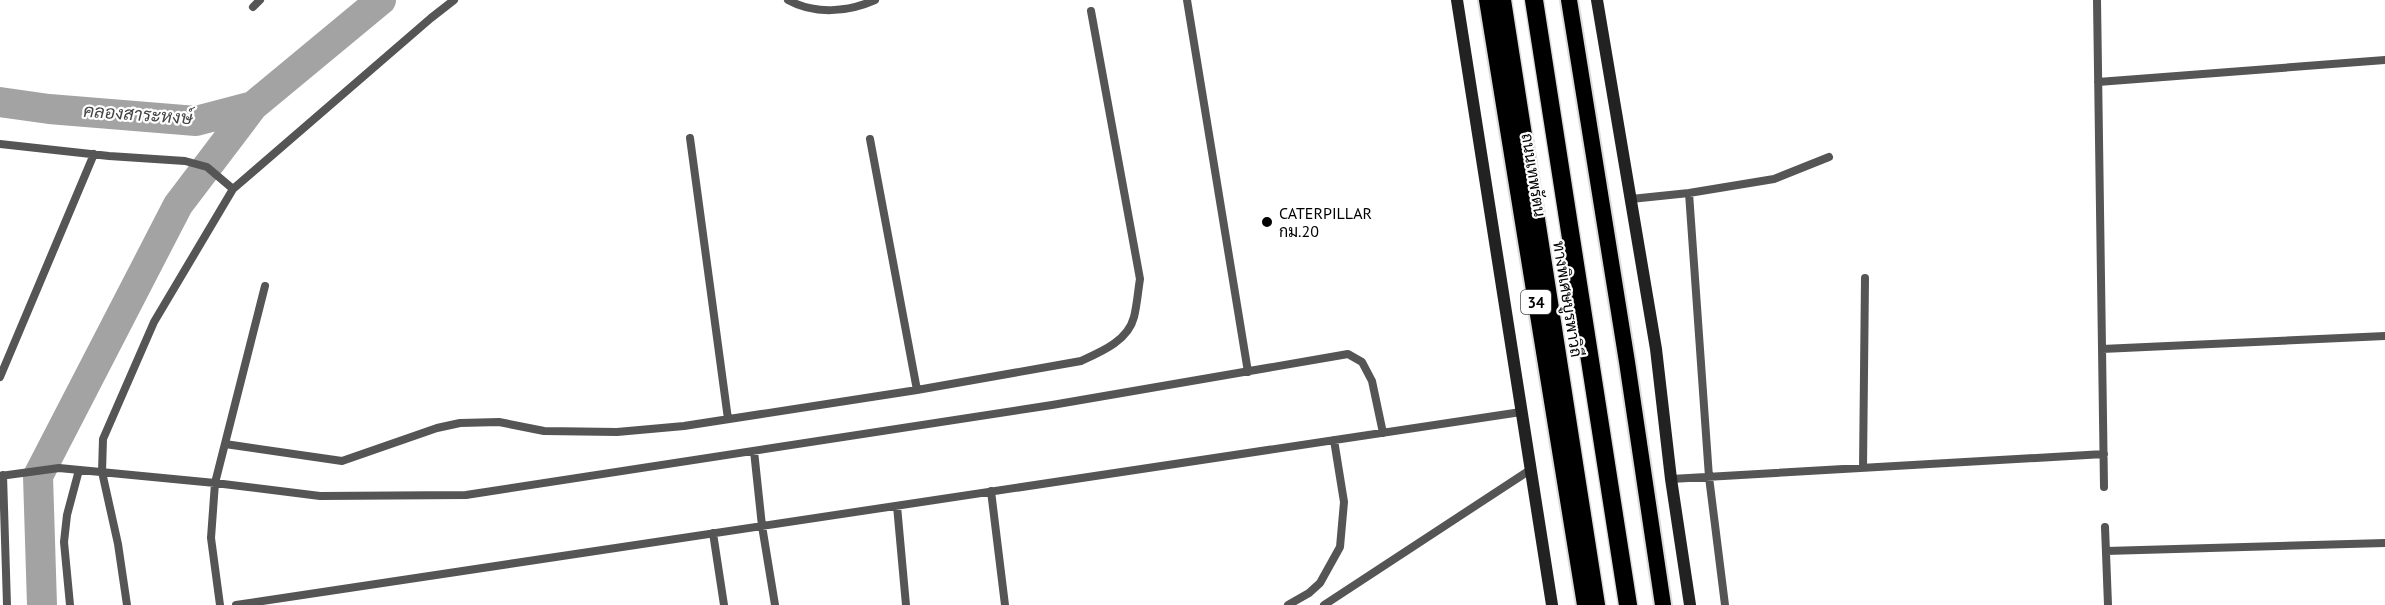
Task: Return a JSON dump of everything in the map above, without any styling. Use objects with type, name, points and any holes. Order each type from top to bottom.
[{"type":"highway","name":"ถนนเทพรัตน","points":[[1487,0],[1585,605]]},
{"type":"highway","name":"ทางพิเศษบูรพาวิถี","points":[[1502,0],[1596,605]]},
{"type":"highway","name":"ทางพิเศษบูรพาวิถี","points":[[1534,0],[1628,605]]},
{"type":"highway","points":[[1569,0],[1663,605]]},
{"type":"main road","name":"34","points":[[1457,0],[1551,605]]},
{"type":"main road","points":[[1598,0],[1656,349],[1671,479],[1690,605]]},
{"type":"lane","points":[[254,7],[260,0]]},
{"type":"lane","points":[[127,605],[118,544],[102,472],[103,439],[154,322],[232,189],[454,0]]},
{"type":"lane","points":[[788,0],[828,11],[856,9],[875,0]]},
{"type":"lane","points":[[1187,0],[1248,372]]},
{"type":"lane","points":[[2097,0],[2104,488]]},
{"type":"lane","points":[[225,444],[342,461],[437,428],[460,423],[499,422],[544,431],[617,432],[728,419],[918,390],[1081,361],[1103,351],[1118,341],[1134,320],[1140,279],[1091,11]]},
{"type":"lane","points":[[2098,82],[2385,60]]},
{"type":"lane","points":[[690,138],[728,419]]},
{"type":"lane","points":[[870,139],[918,390]]},
{"type":"lane","points":[[0,144],[185,161],[207,167],[232,189]]},
{"type":"lane","points":[[0,377],[94,154]]},
{"type":"lane","points":[[1631,199],[1689,193],[1774,179],[1829,157]]},
{"type":"lane","points":[[1689,193],[1710,477],[1725,605]]},
{"type":"lane","points":[[1863,468],[1865,278]]},
{"type":"lane","points":[[220,605],[211,538],[215,483],[265,286]]},
{"type":"lane","points":[[2102,349],[2385,336]]},
{"type":"lane","points":[[7,605],[2,475],[15,472],[59,468],[320,496],[466,495],[1052,405],[1348,354],[1362,362],[1372,381],[1383,433]]},
{"type":"lane","points":[[236,605],[1521,412]]},
{"type":"lane","points":[[1288,605],[1309,593],[1320,583],[1340,547],[1344,502],[1334,440]]},
{"type":"lane","points":[[754,451],[762,526],[775,605]]},
{"type":"lane","points":[[1671,479],[2104,454]]},
{"type":"lane","points":[[70,605],[64,542],[67,514],[79,470]]},
{"type":"lane","points":[[1324,605],[1530,470]]},
{"type":"lane","points":[[991,491],[1005,605]]},
{"type":"lane","points":[[897,506],[906,605]]},
{"type":"lane","points":[[2104,527],[2108,605]]},
{"type":"lane","points":[[713,533],[724,605]]},
{"type":"lane","points":[[2106,551],[2385,543]]},
{"type":"waterway","name":"คลองสาระหงษ์","points":[[0,102],[49,109],[196,121],[253,106],[381,0]]},
{"type":"waterway","points":[[42,605],[38,476],[178,205],[253,106]]},
{"type":"place","name":"CATERPILLAR กม.20","points":[[1267,222]]}]
